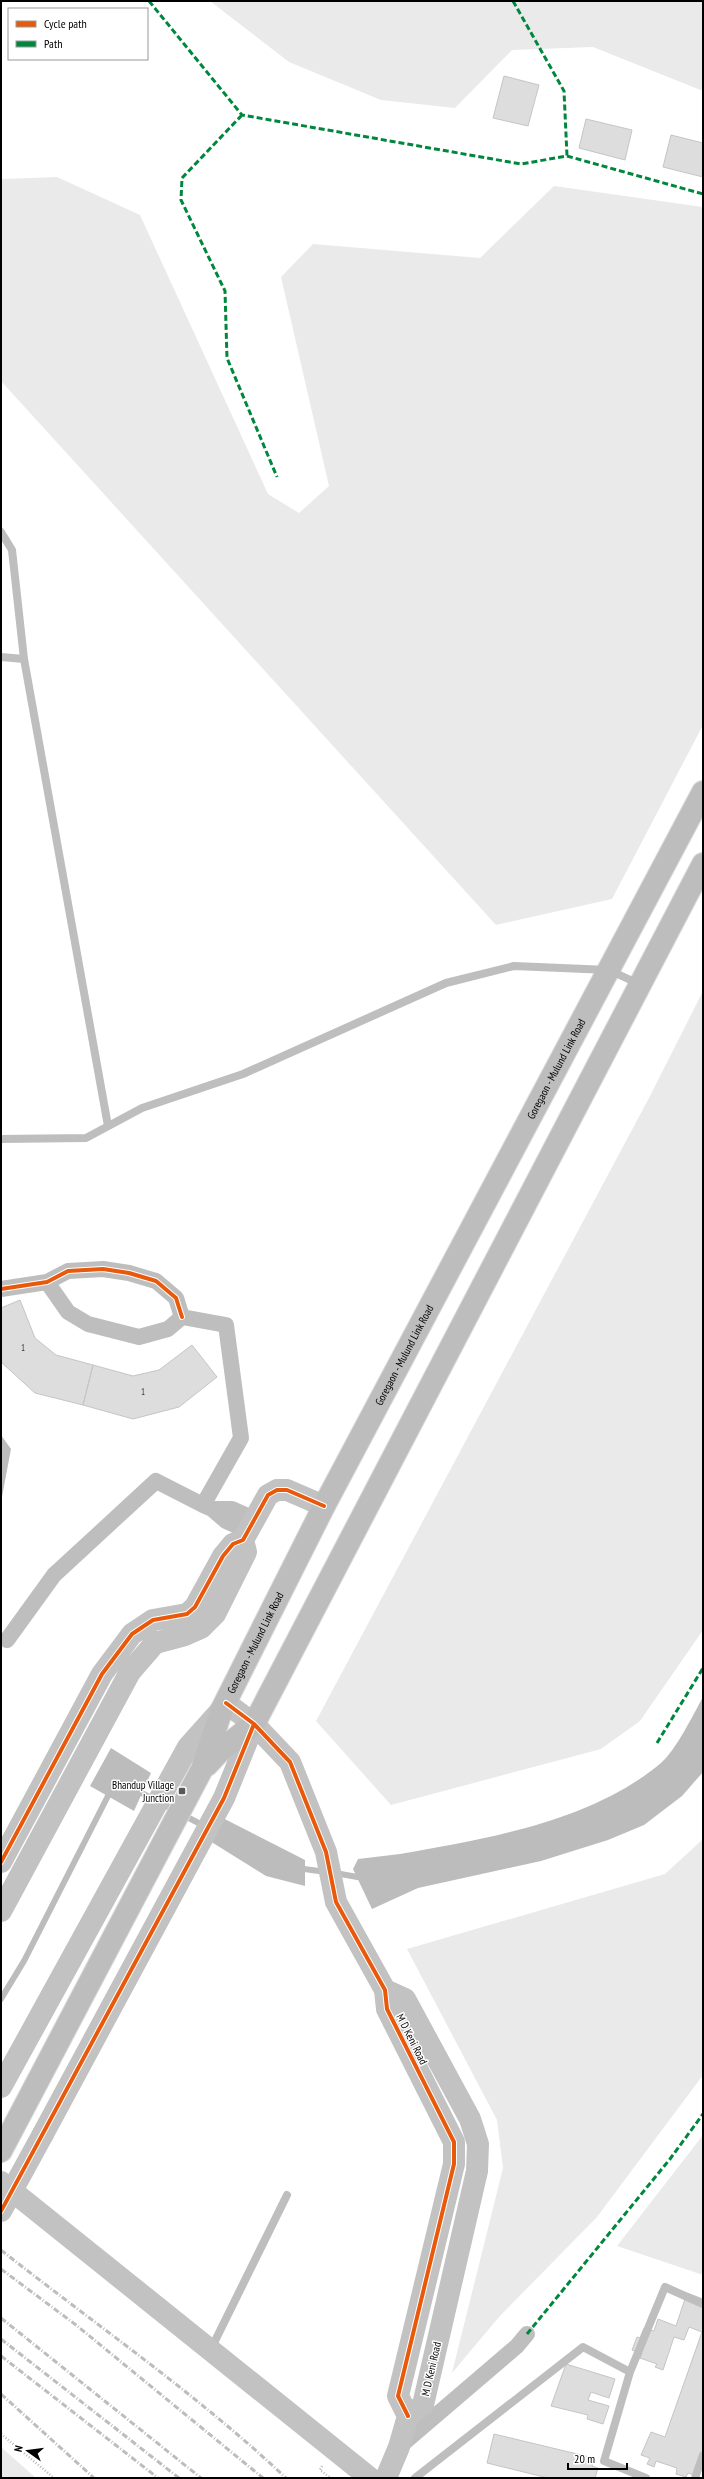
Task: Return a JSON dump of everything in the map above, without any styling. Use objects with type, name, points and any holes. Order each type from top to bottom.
[{"type":"main road","name":"Goregaon - Mulund Link Road","points":[[198,1776],[224,1706],[324,1506],[703,792]]},
{"type":"main road","points":[[6,2142],[165,1835],[198,1776],[222,1749],[254,1724],[703,864]]},
{"type":"street","points":[[1,1289],[47,1282],[68,1271],[103,1269],[129,1273],[156,1281],[176,1298],[182,1317]]},
{"type":"street","points":[[47,1282],[68,1312],[88,1324],[139,1337],[168,1328],[182,1317],[226,1325],[241,1438],[207,1507]]},
{"type":"street","points":[[7,1640],[54,1575],[156,1481],[207,1507],[226,1521],[248,1530]]},
{"type":"street","points":[[1,1911],[130,1672],[155,1643],[185,1635],[193,1622],[195,1607],[227,1568],[233,1544],[248,1530],[268,1495],[277,1490],[287,1490],[324,1506]]},
{"type":"street","points":[[1,1862],[111,1660],[140,1627],[153,1620],[193,1622]]},
{"type":"street","points":[[140,1627],[155,1643]]},
{"type":"street","points":[[111,1660],[130,1672]]},
{"type":"street","points":[[1,2087],[188,1747],[224,1706]]},
{"type":"street","name":"M D Keni Road","points":[[224,1706],[254,1724],[290,1762],[326,1852],[336,1902],[385,1990],[405,1999],[470,2119],[478,2144],[477,2171],[423,2405],[408,2416],[399,2447],[386,2478]]},
{"type":"street","points":[[1,2211],[224,1798],[254,1724]]},
{"type":"street","points":[[1,2182],[210,2352],[370,2478]]},
{"type":"street","points":[[399,2447],[517,2346],[527,2334]]},
{"type":"lane","points":[[1,532],[12,550],[24,659],[108,1126]]},
{"type":"lane","points":[[1,657],[24,659]]},
{"type":"lane","points":[[1,1139],[86,1138],[142,1108],[243,1074],[446,983],[514,966],[609,970],[639,984]]},
{"type":"lane","points":[[210,2352],[287,2195]]},
{"type":"lane","points":[[646,2478],[604,2461],[630,2372],[665,2287],[703,2304]]},
{"type":"lane","points":[[415,2478],[583,2347],[630,2372]]},
{"type":"lane","points":[[695,2478],[703,2455]]},
{"type":"path","points":[[1,2434],[54,2478]]},
{"type":"path","points":[[320,2470],[331,2478]]},
{"type":"shaded area","points":[[210,1],[703,1],[703,91],[593,47],[512,50],[455,108],[381,100],[289,62]]},
{"type":"shaded area","points":[[57,177],[140,215],[268,494],[299,513],[329,486],[281,277],[313,244],[480,258],[554,186],[703,207],[703,725],[612,899],[496,925],[1,381],[1,179]]},
{"type":"shaded area","points":[[703,991],[703,1630],[640,1721],[601,1749],[391,1805],[316,1721],[649,1098]]},
{"type":"shaded area","points":[[1,1435],[11,1449],[1,1502]]},
{"type":"shaded area","points":[[703,1697],[703,1772],[682,1796],[644,1825],[608,1840],[541,1861],[418,1888],[372,1909],[353,1869],[358,1859],[400,1854],[503,1834],[537,1825],[603,1800],[634,1783],[667,1757],[684,1732]]},
{"type":"shaded area","points":[[111,1748],[151,1773],[134,1811],[90,1786]]},
{"type":"shaded area","points":[[209,1811],[305,1860],[305,1886],[266,1876],[197,1833]]},
{"type":"shaded area","points":[[703,1839],[703,2075],[597,2217],[499,2317],[452,2373],[503,2168],[497,2120],[407,1949],[665,1874]]},
{"type":"shaded area","points":[[703,2135],[703,2275],[617,2246]]},
{"type":"shaded area","points":[[1,2447],[36,2478],[1,2478]]},
{"type":"building","points":[[504,76],[539,85],[528,126],[493,118]]},
{"type":"building","points":[[586,119],[632,130],[625,160],[579,148]]},
{"type":"building","points":[[671,135],[703,143],[703,177],[663,167]]},
{"type":"building","points":[[20,1300],[35,1338],[56,1355],[93,1365],[83,1405],[35,1393],[1,1362],[1,1308]]},
{"type":"building","points":[[192,1345],[217,1377],[179,1407],[133,1419],[83,1405],[93,1365],[133,1376],[159,1370]]},
{"type":"building","points":[[687,2293],[703,2299],[703,2454],[697,2476],[688,2473],[686,2477],[676,2474],[677,2468],[656,2461],[654,2467],[647,2464],[650,2458],[641,2455],[651,2432],[665,2437],[702,2332],[689,2327],[684,2340],[674,2337],[663,2370],[655,2367],[657,2364],[640,2358],[642,2353],[632,2350],[637,2337],[640,2338],[644,2328],[654,2331],[658,2319],[676,2326]]},
{"type":"building","points":[[566,2364],[615,2379],[609,2398],[591,2392],[588,2400],[609,2406],[603,2424],[587,2419],[588,2415],[551,2406]]},
{"type":"building","points":[[494,2434],[594,2458],[592,2466],[598,2468],[595,2478],[548,2478],[487,2463]]},
{"type":"waterway","points":[[1,1999],[24,1961],[111,1790]]},
{"type":"waterway","points":[[136,1790],[206,1827]]},
{"type":"waterway","points":[[297,1868],[326,1872]]},
{"type":"waterway","points":[[335,1873],[363,1878]]},
{"type":"railway","points":[[1,2250],[182,2389],[252,2447],[286,2478]]},
{"type":"railway","points":[[1,2269],[76,2325],[263,2478]]},
{"type":"railway","points":[[1,2318],[201,2478]]},
{"type":"railway","points":[[1,2339],[179,2478]]},
{"type":"railway","points":[[1,2356],[158,2478]]},
{"type":"railway","points":[[1,2394],[94,2478]]},
{"type":"marked path","points":[[149,1],[242,115],[521,164],[567,156],[703,194]]},
{"type":"marked path","points":[[513,1],[564,91],[567,156]]},
{"type":"marked path","points":[[242,115],[182,178],[181,200],[225,291],[227,358],[277,477]]},
{"type":"marked path","points":[[657,1743],[703,1668]]},
{"type":"marked path","points":[[527,2334],[670,2159],[703,2114]]},
{"type":"cycle path","points":[[1,1289],[47,1282],[68,1271],[103,1269],[129,1273],[156,1281],[176,1298],[182,1317]]},
{"type":"cycle path","points":[[1,1862],[102,1674],[132,1634],[153,1620],[187,1614],[195,1607],[223,1556],[233,1544],[243,1540],[268,1495],[277,1490],[287,1490],[324,1506]]},
{"type":"cycle path","points":[[226,1703],[254,1724],[290,1762],[326,1852],[336,1902],[385,1990],[387,2009],[454,2142],[454,2164],[398,2396],[408,2416]]},
{"type":"cycle path","points":[[1,2211],[224,1798],[254,1724]]},
{"type":"place","name":"Bhandup Village Junction","points":[[182,1791]]}]
